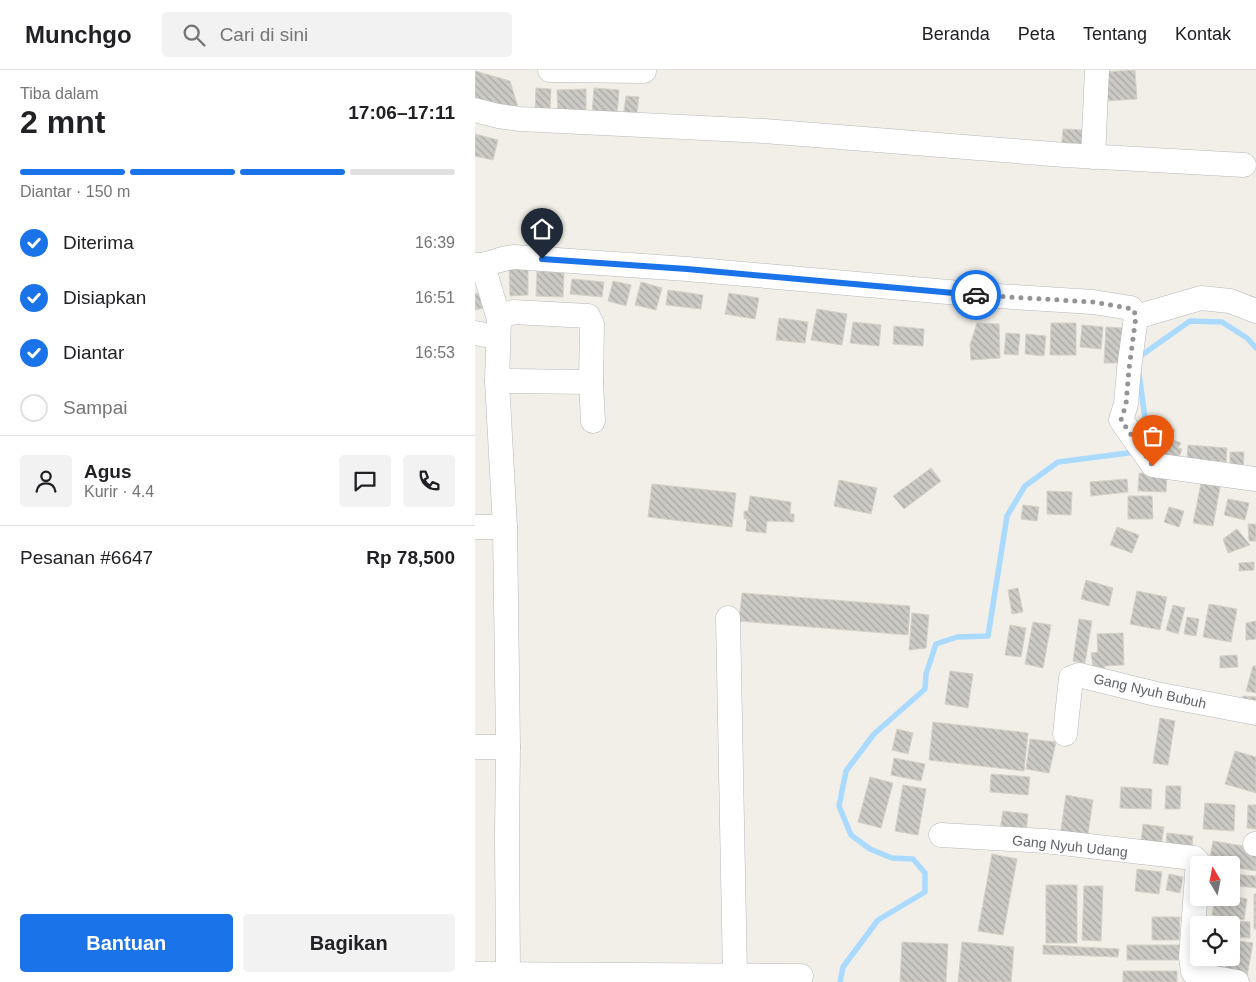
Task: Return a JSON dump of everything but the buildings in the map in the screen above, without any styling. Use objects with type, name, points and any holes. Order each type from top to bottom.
[{"type":"street","points":[[550,70],[644,70]]},
{"type":"street","points":[[1093,156],[1097,70]]},
{"type":"street","points":[[475,110],[497,116],[520,119],[764,131],[1093,156],[1244,165]]},
{"type":"street","points":[[508,973],[508,747],[505,527],[497,381],[479,265],[501,258],[514,257],[687,269],[982,295],[1093,302],[1131,308],[1136,316],[1126,404],[1121,420],[1153,466],[1256,479]]},
{"type":"street","points":[[1136,316],[1201,298],[1230,301],[1256,311]]},
{"type":"street","points":[[490,330],[503,316],[513,312],[588,316],[592,324],[591,382],[593,421]]},
{"type":"street","points":[[497,381],[591,382]]},
{"type":"street","points":[[475,527],[505,527]]},
{"type":"street","points":[[728,618],[735,975]]},
{"type":"street","name":"Gang Nyuh Bubuh","points":[[1065,734],[1071,678],[1079,675],[1157,694],[1256,713]]},
{"type":"street","points":[[475,747],[508,747]]},
{"type":"street","name":"Gang Nyuh Udang","points":[[941,835],[1045,841],[1191,858],[1198,862],[1191,957],[1193,972],[1197,975],[1237,982]]},
{"type":"street","points":[[475,974],[801,976]]},
{"type":"waterway","points":[[1139,357],[1190,321],[1222,322],[1247,338],[1256,348]]},
{"type":"waterway","points":[[1139,373],[1146,426],[1142,437]]},
{"type":"waterway","points":[[840,982],[843,967],[878,920],[925,892],[925,873],[913,859],[892,858],[870,849],[851,835],[839,806],[846,771],[874,734],[925,689],[926,674],[936,644],[957,637],[988,636],[1007,516],[1025,486],[1058,462],[1136,452]]},
{"type":"way so far","points":[[976,295],[1093,302],[1133,309],[1136,316],[1126,404],[1121,420],[1153,466]]},
{"type":"route","points":[[542,259],[687,269],[976,295]]}]
